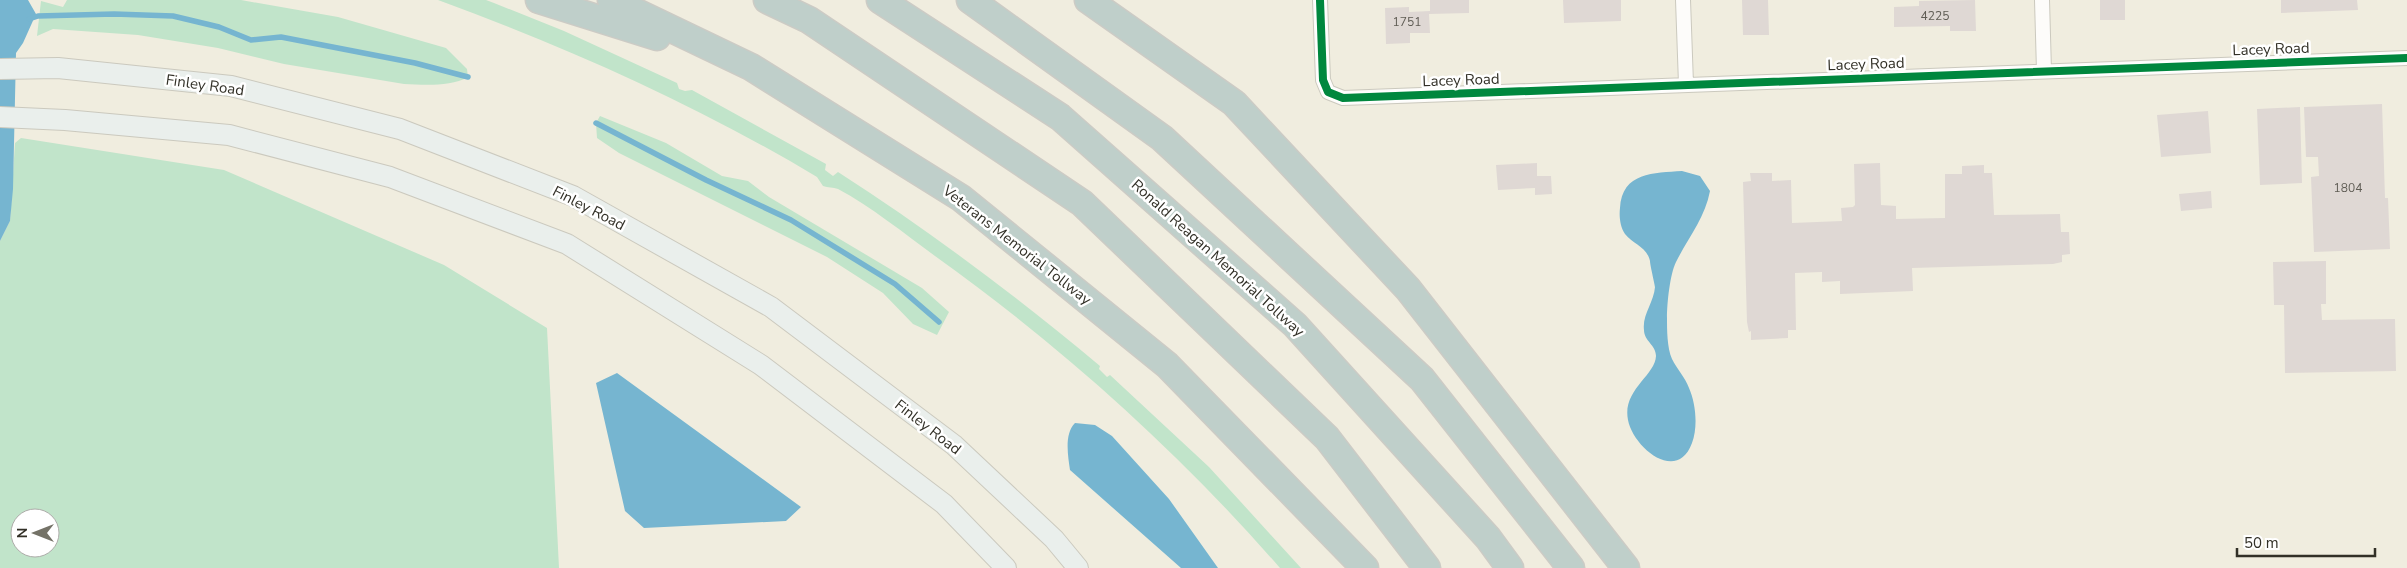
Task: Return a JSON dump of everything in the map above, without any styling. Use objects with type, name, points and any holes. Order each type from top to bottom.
[{"type":"highway","points":[[539,0],[751,67]]},
{"type":"highway","name":"Veterans Memorial Tollway","points":[[610,0],[751,67],[961,198],[1166,365],[1365,568]]},
{"type":"highway","points":[[768,0],[809,20],[1082,203],[1327,438],[1426,568]]},
{"type":"highway","name":"Ronald Reagan Memorial Tollway","points":[[880,0],[1060,116],[1295,325],[1488,538],[1510,568]]},
{"type":"highway","points":[[970,0],[1162,138],[1422,379],[1571,568]]},
{"type":"highway","points":[[1088,0],[1234,102],[1408,289],[1626,568]]},
{"type":"main road","name":"Finley Road","points":[[0,69],[58,68],[231,86],[400,129],[573,196],[771,307],[954,444],[1054,539],[1078,568]]},
{"type":"main road","points":[[0,117],[64,120],[229,135],[390,177],[567,244],[761,365],[944,504],[1006,568]]},
{"type":"street","name":"Lacey Road","points":[[1320,0],[1323,80],[1328,92],[1343,98],[2407,58]]},
{"type":"street","points":[[1683,0],[1686,84]]},
{"type":"street","points":[[2042,0],[2044,71]]},
{"type":"green space","points":[[67,0],[241,0],[338,17],[446,48],[467,69],[468,77],[445,84],[404,84],[284,64],[218,48],[138,35],[53,29],[37,36],[41,1],[63,7]]},
{"type":"green space","points":[[438,0],[486,0],[564,31],[677,83],[679,89],[685,91],[692,90],[826,164],[825,170],[833,176],[838,172],[939,241],[1004,289],[1100,366],[1099,369],[1107,377],[1110,375],[1209,467],[1301,568],[1280,568],[1201,483],[1073,363],[982,290],[862,204],[838,189],[823,186],[817,177],[679,102],[584,58]]},
{"type":"green space","points":[[600,116],[666,143],[722,176],[748,181],[769,197],[922,288],[949,312],[937,335],[913,324],[883,293],[827,257],[619,153],[597,138],[596,123]]},
{"type":"green space","points":[[21,138],[224,170],[444,265],[547,328],[559,568],[0,568],[0,241],[10,221],[15,143]]},
{"type":"water","points":[[0,0],[28,0],[36,14],[23,43],[16,53],[13,189],[10,221],[0,241]]},
{"type":"water","points":[[1682,171],[1700,176],[1710,191],[1700,219],[1676,262],[1669,289],[1667,318],[1669,350],[1691,394],[1695,408],[1696,423],[1692,443],[1685,455],[1676,460],[1666,461],[1646,450],[1638,441],[1628,420],[1627,409],[1630,400],[1650,370],[1656,356],[1645,334],[1644,324],[1655,287],[1648,256],[1623,231],[1620,211],[1622,196],[1633,181],[1651,174]]},
{"type":"water","points":[[617,373],[801,507],[786,521],[644,528],[625,511],[596,383]]},
{"type":"water","points":[[1075,423],[1095,425],[1112,436],[1169,499],[1218,568],[1181,568],[1070,470],[1068,439]]},
{"type":"building","points":[[1430,0],[1469,0],[1469,13],[1429,14],[1430,33],[1410,33],[1410,43],[1386,44],[1385,8],[1409,7],[1409,12],[1430,11]]},
{"type":"building","points":[[1563,0],[1621,0],[1621,21],[1564,23]]},
{"type":"building","points":[[1742,0],[1768,0],[1769,35],[1743,35]]},
{"type":"building","points":[[1975,0],[1976,31],[1950,31],[1950,26],[1894,27],[1894,7],[1919,6],[1919,1]]},
{"type":"building","points":[[2100,0],[2125,0],[2125,20],[2100,20]]},
{"type":"building","points":[[2281,0],[2357,0],[2358,10],[2281,13]]},
{"type":"building","points":[[2382,104],[2385,198],[2388,198],[2390,249],[2314,252],[2311,177],[2319,176],[2318,157],[2306,157],[2304,107]]},
{"type":"building","points":[[2300,107],[2302,183],[2260,185],[2257,109]]},
{"type":"building","points":[[2208,111],[2211,153],[2161,157],[2157,115]]},
{"type":"building","points":[[1537,163],[1537,176],[1551,176],[1552,194],[1535,195],[1535,188],[1498,190],[1496,165]]},
{"type":"building","points":[[1880,163],[1881,205],[1896,206],[1896,219],[1945,218],[1945,174],[1962,174],[1962,166],[1984,165],[1984,173],[1992,173],[1994,215],[2060,214],[2061,232],[2069,232],[2070,254],[2062,255],[2062,262],[2053,264],[1912,268],[1913,291],[1840,294],[1840,281],[1822,282],[1822,272],[1795,273],[1796,330],[1788,330],[1788,338],[1751,340],[1751,331],[1749,332],[1747,322],[1743,182],[1751,181],[1750,173],[1772,173],[1772,181],[1791,180],[1792,223],[1842,221],[1841,208],[1853,207],[1855,205],[1854,164]]},
{"type":"building","points":[[2211,191],[2212,208],[2181,211],[2179,194]]},
{"type":"building","points":[[2326,261],[2326,304],[2321,304],[2322,320],[2395,319],[2396,371],[2285,373],[2284,305],[2274,305],[2273,262]]},
{"type":"waterway","points":[[29,19],[38,16],[114,14],[173,16],[219,27],[251,40],[281,37],[415,63],[468,77]]},
{"type":"waterway","points":[[596,123],[706,180],[791,220],[895,284],[939,322]]},
{"type":"cycle path","points":[[1320,0],[1323,80],[1328,92],[1343,98],[2407,58]]}]
